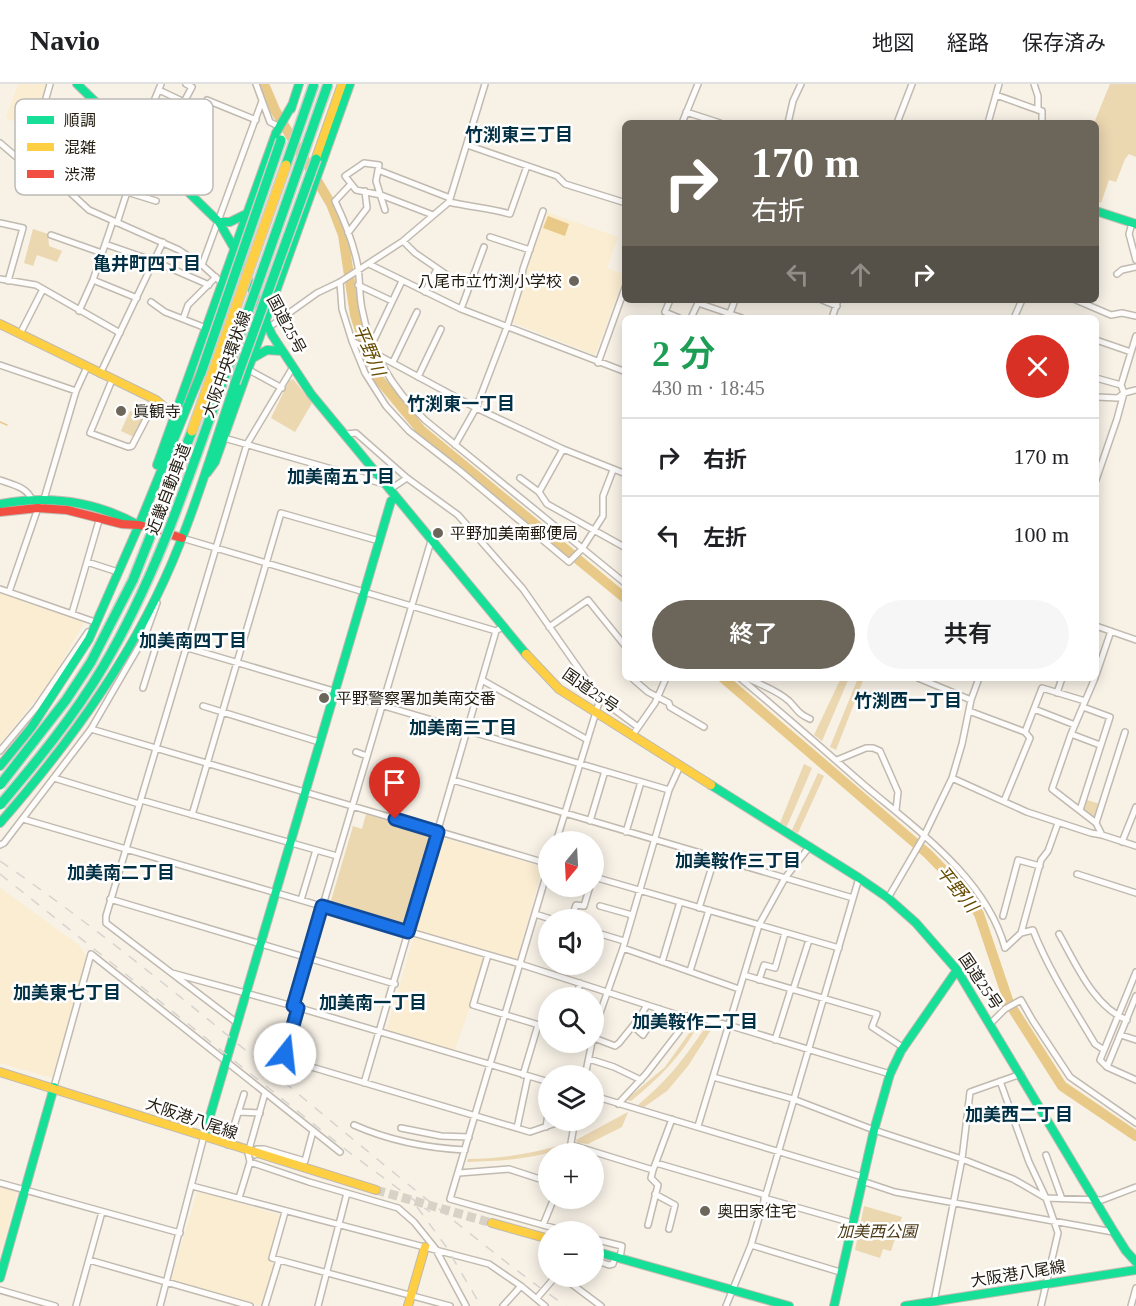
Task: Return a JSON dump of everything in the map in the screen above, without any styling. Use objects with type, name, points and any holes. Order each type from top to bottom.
[{"type":"main road","name":"国道25号","points":[[77,84],[93,99]]},
{"type":"main road","name":"大阪中央環状線","points":[[0,766],[24,736],[88,639],[140,525],[201,373],[299,84]]},
{"type":"main road","name":"近畿自動車道","points":[[0,785],[72,690],[113,621],[134,579],[184,453],[314,84]]},
{"type":"main road","name":"近畿自動車道","points":[[0,805],[50,745],[77,707],[103,666],[146,585],[183,494],[328,84]]},
{"type":"main road","name":"大阪中央環状線","points":[[0,823],[71,739],[141,634],[182,538],[342,84]]},
{"type":"main road","points":[[200,484],[215,462],[267,325],[286,263],[350,84]]},
{"type":"main road","name":"大阪中央環状線","points":[[149,500],[153,477],[206,328],[219,280],[234,248],[280,127],[292,105]]},
{"type":"main road","name":"国道25号","points":[[191,195],[219,222],[234,248],[267,325],[311,394],[431,541],[499,629],[542,673],[559,689],[594,713],[859,878],[888,898],[916,923],[957,970],[1022,1074],[1114,1232],[1136,1262]]},
{"type":"main road","points":[[1099,212],[1134,223]]},
{"type":"main road","points":[[219,222],[230,222],[246,214]]},
{"type":"main road","points":[[210,316],[218,313],[229,286],[241,284],[260,287],[269,284],[276,276],[280,266],[286,263]]},
{"type":"main road","points":[[0,324],[156,400],[175,417]]},
{"type":"main road","points":[[253,358],[258,353],[271,348],[282,351]]},
{"type":"main road","points":[[204,1136],[391,501],[396,498]]},
{"type":"main road","points":[[0,512],[35,504],[44,499],[102,509],[126,516],[140,525]]},
{"type":"main road","points":[[0,504],[35,504],[100,517],[122,524],[140,525],[182,538]]},
{"type":"main road","points":[[0,833],[27,793]]},
{"type":"main road","points":[[834,1306],[862,1179],[890,1074],[904,1048],[957,970]]},
{"type":"main road","name":"大阪港八尾線","points":[[0,1072],[204,1136],[251,1157],[376,1190]]},
{"type":"main road","points":[[0,1278],[54,1088]]},
{"type":"main road","points":[[492,1223],[538,1236]]},
{"type":"main road","points":[[408,1306],[430,1248]]},
{"type":"main road","points":[[604,1254],[789,1306]]},
{"type":"main road","name":"大阪港八尾線","points":[[906,1306],[934,1304],[1136,1270]]},
{"type":"street","points":[[46,99],[50,84]]},
{"type":"street","points":[[186,84],[192,87],[186,99]]},
{"type":"street","points":[[256,84],[270,122],[280,127]]},
{"type":"street","points":[[267,325],[403,241],[450,200],[485,84]]},
{"type":"street","points":[[683,120],[698,84]]},
{"type":"street","points":[[789,120],[793,101],[801,84]]},
{"type":"street","points":[[898,120],[912,84]]},
{"type":"street","points":[[989,120],[999,84]]},
{"type":"street","points":[[1034,84],[1038,96],[1038,110]]},
{"type":"street","points":[[160,87],[179,99]]},
{"type":"street","points":[[996,95],[1042,111],[1042,120]]},
{"type":"street","points":[[202,265],[262,101]]},
{"type":"street","points":[[213,102],[256,120]]},
{"type":"street","points":[[686,112],[711,120]]},
{"type":"street","points":[[0,143],[15,156]]},
{"type":"street","points":[[467,145],[557,176],[565,184],[622,201]]},
{"type":"street","points":[[385,210],[381,195],[376,181],[379,165],[364,162],[345,176],[356,190],[381,195],[433,215]]},
{"type":"street","points":[[378,170],[450,200],[510,214],[527,166]]},
{"type":"street","points":[[351,184],[335,201],[348,232],[358,270],[362,310],[371,344],[392,382],[410,406],[622,582]]},
{"type":"street","points":[[348,232],[367,208],[365,191]]},
{"type":"street","points":[[73,195],[89,210],[163,242],[202,265],[219,280],[209,285],[188,305],[183,319]]},
{"type":"street","points":[[79,311],[126,195]]},
{"type":"street","points":[[137,195],[156,201]]},
{"type":"street","points":[[455,445],[476,408],[507,327],[543,212]]},
{"type":"street","points":[[0,223],[23,228],[8,281]]},
{"type":"street","points":[[1134,223],[1129,234],[1136,260]]},
{"type":"street","points":[[51,235],[102,253]]},
{"type":"street","points":[[490,237],[530,250]]},
{"type":"street","points":[[403,241],[415,254],[447,275]]},
{"type":"street","points":[[100,374],[163,242]]},
{"type":"street","points":[[105,244],[154,261],[209,285]]},
{"type":"street","points":[[461,309],[484,247]]},
{"type":"street","points":[[369,264],[461,309],[622,371]]},
{"type":"street","points":[[1117,274],[1122,270],[1136,267]]},
{"type":"street","points":[[425,292],[437,269]]},
{"type":"street","points":[[0,279],[36,285],[120,333]]},
{"type":"street","points":[[93,280],[137,298]]},
{"type":"street","points":[[371,344],[402,281]]},
{"type":"street","points":[[340,282],[342,309],[352,341],[365,373],[386,406],[409,431],[569,562],[581,550],[603,516],[603,496],[612,470]]},
{"type":"street","points":[[358,285],[392,301]]},
{"type":"street","points":[[21,334],[43,289]]},
{"type":"street","points":[[597,363],[622,296]]},
{"type":"street","points":[[151,302],[165,312],[206,328]]},
{"type":"street","points":[[669,303],[665,312],[671,315]]},
{"type":"street","points":[[698,303],[727,314]]},
{"type":"street","points":[[1083,303],[1111,315],[1122,313],[1136,316]]},
{"type":"street","points":[[393,362],[417,312]]},
{"type":"street","points":[[418,377],[441,329]]},
{"type":"street","points":[[1099,470],[1124,393],[1121,385],[1135,339]]},
{"type":"street","points":[[352,341],[476,408],[563,449],[622,473]]},
{"type":"street","points":[[1099,341],[1131,352]]},
{"type":"street","points":[[0,365],[76,391]]},
{"type":"street","points":[[44,499],[76,391],[87,367]]},
{"type":"street","points":[[237,1023],[106,923],[125,850],[247,444],[293,367]]},
{"type":"street","points":[[249,370],[282,388]]},
{"type":"street","points":[[1099,379],[1121,385]]},
{"type":"street","points":[[112,380],[90,433],[128,447],[132,446],[156,400]]},
{"type":"street","points":[[1099,397],[1118,398],[1124,393],[1136,390]]},
{"type":"street","points":[[345,434],[356,433],[407,477],[458,515],[523,589],[600,699],[638,727]]},
{"type":"street","points":[[224,438],[387,487],[407,477]]},
{"type":"street","points":[[539,492],[563,449]]},
{"type":"street","points":[[520,478],[539,492],[547,504],[622,546]]},
{"type":"street","points":[[0,480],[22,488],[29,493],[35,504],[9,592]]},
{"type":"street","points":[[192,815],[281,513],[379,541]]},
{"type":"street","points":[[72,613],[100,517]]},
{"type":"street","points":[[182,538],[499,629],[364,1083]]},
{"type":"street","points":[[431,541],[322,906],[285,1054],[298,1063],[364,1083],[530,1132],[538,1130]]},
{"type":"street","points":[[87,562],[118,572]]},
{"type":"street","points":[[0,589],[96,621],[36,708],[0,751]]},
{"type":"street","points":[[549,627],[588,600],[622,642]]},
{"type":"street","points":[[1099,627],[1136,640]]},
{"type":"street","points":[[1099,667],[1111,631]]},
{"type":"street","points":[[0,845],[23,819],[91,729],[141,634],[669,790]]},
{"type":"street","points":[[142,688],[158,640]]},
{"type":"street","points":[[482,680],[586,740]]},
{"type":"street","points":[[636,681],[670,707],[704,727]]},
{"type":"street","points":[[632,736],[658,698],[663,681]]},
{"type":"street","points":[[744,681],[896,810],[965,875],[980,893],[993,917],[1005,948],[1021,933],[1033,930],[1056,980],[1095,1044],[1104,1050]]},
{"type":"street","points":[[755,681],[788,700],[800,715],[810,719]]},
{"type":"street","points":[[765,685],[767,681]]},
{"type":"street","points":[[924,681],[971,700]]},
{"type":"street","points":[[932,685],[933,681]]},
{"type":"street","points":[[888,898],[914,854],[952,778],[978,681]]},
{"type":"street","points":[[1057,693],[1061,681]]},
{"type":"street","points":[[1094,681],[1071,734],[1052,789],[1096,823],[1102,835]]},
{"type":"street","points":[[1025,732],[1042,688],[1110,717],[1080,810]]},
{"type":"street","points":[[559,831],[600,699]]},
{"type":"street","points":[[780,712],[788,700]]},
{"type":"street","points":[[203,706],[319,742]]},
{"type":"street","points":[[1034,710],[1075,725]]},
{"type":"street","points":[[969,711],[1025,732],[1030,738],[1004,801]]},
{"type":"street","points":[[91,729],[538,862]]},
{"type":"street","points":[[1096,823],[1125,732]]},
{"type":"street","points":[[1071,734],[1100,745]]},
{"type":"street","points":[[837,760],[866,748],[880,751],[898,792],[896,810]]},
{"type":"street","points":[[356,752],[367,756]]},
{"type":"street","points":[[604,998],[640,890],[669,790],[680,766]]},
{"type":"street","points":[[590,821],[605,771]]},
{"type":"street","points":[[54,778],[338,856]]},
{"type":"street","points":[[952,778],[1058,823],[1135,844]]},
{"type":"street","points":[[453,780],[853,898]]},
{"type":"street","points":[[626,832],[641,782]]},
{"type":"street","points":[[1122,842],[1136,807]]},
{"type":"street","points":[[23,819],[520,964],[681,1016],[691,1016],[728,1025],[890,1074]]},
{"type":"street","points":[[1021,933],[1041,860],[1048,851],[1058,823]]},
{"type":"street","points":[[698,1126],[759,925],[785,878],[810,846]]},
{"type":"street","points":[[301,900],[316,850]]},
{"type":"street","points":[[699,908],[715,856]]},
{"type":"street","points":[[1003,916],[1018,860],[1040,866]]},
{"type":"street","points":[[1077,874],[1136,893]]},
{"type":"street","points":[[726,1306],[751,1245],[859,878]]},
{"type":"street","points":[[604,880],[838,948]]},
{"type":"street","points":[[538,1224],[450,1199],[540,897]]},
{"type":"street","points":[[575,909],[576,905],[585,906],[587,897]]},
{"type":"street","points":[[111,899],[395,984]]},
{"type":"street","points":[[662,962],[680,902]]},
{"type":"street","points":[[600,906],[632,915]]},
{"type":"street","points":[[690,971],[709,910]]},
{"type":"street","points":[[759,980],[764,965],[775,968],[785,933]]},
{"type":"street","points":[[1059,934],[1099,1000],[1118,1016],[1127,1020]]},
{"type":"street","points":[[604,936],[662,962],[739,989]]},
{"type":"street","points":[[775,1040],[809,939]]},
{"type":"street","points":[[54,1088],[92,954],[340,1152]]},
{"type":"street","points":[[488,955],[473,1005],[538,1025],[517,1128]]},
{"type":"street","points":[[1136,972],[1100,1060],[1107,1067],[1136,1080]]},
{"type":"street","points":[[172,973],[296,1007],[538,1079]]},
{"type":"street","points":[[744,975],[877,1014],[872,1027],[904,1048]]},
{"type":"street","points":[[579,987],[580,982]]},
{"type":"street","points":[[1107,1067],[1136,996]]},
{"type":"street","points":[[991,1023],[1005,1009],[1022,1000],[1070,1077],[1136,1123]]},
{"type":"street","points":[[604,1042],[615,1046],[633,1026],[647,1005]]},
{"type":"street","points":[[633,1026],[643,1035],[660,1009]]},
{"type":"street","points":[[618,1104],[669,1047],[691,1016]]},
{"type":"street","points":[[1121,1035],[1136,1040]]},
{"type":"street","points":[[588,1065],[590,1053]]},
{"type":"street","points":[[589,1059],[614,1067],[640,1080]]},
{"type":"street","points":[[934,1304],[962,1159],[970,1092],[1022,1074]]},
{"type":"street","points":[[713,1077],[793,1100],[962,1159],[1013,1179],[1046,1198],[1102,1200],[1136,1187]]},
{"type":"street","points":[[1000,1081],[1058,1233],[1042,1306]]},
{"type":"street","points":[[239,1198],[251,1157],[265,1092]]},
{"type":"street","points":[[228,1145],[244,1094]]},
{"type":"street","points":[[604,1099],[779,1151],[895,1192],[1054,1223],[1114,1232]]},
{"type":"street","points":[[238,1112],[260,1113]]},
{"type":"street","points":[[648,1224],[658,1185],[651,1178],[672,1119]]},
{"type":"street","points":[[354,1125],[390,1138],[435,1148],[465,1150]]},
{"type":"street","points":[[401,1128],[437,1135],[470,1137]]},
{"type":"street","points":[[251,1157],[258,1149],[264,1149],[305,1161],[313,1131]]},
{"type":"street","points":[[435,1148],[437,1135]]},
{"type":"street","points":[[160,1306],[204,1136]]},
{"type":"street","points":[[604,1155],[653,1170]]},
{"type":"street","points":[[1046,1155],[1062,1199]]},
{"type":"street","points":[[251,1157],[347,1193],[398,1208],[414,1222],[466,1306]]},
{"type":"street","points":[[656,1163],[852,1223]]},
{"type":"street","points":[[459,1173],[508,1169],[538,1179]]},
{"type":"street","points":[[0,1182],[180,1233]]},
{"type":"street","points":[[192,1186],[489,1264],[545,1306]]},
{"type":"street","points":[[318,1306],[347,1193]]},
{"type":"street","points":[[655,1194],[675,1204],[669,1229]]},
{"type":"street","points":[[76,1306],[102,1212]]},
{"type":"street","points":[[285,1212],[272,1258],[450,1306]]},
{"type":"street","points":[[604,1242],[622,1246],[613,1264],[604,1263]]},
{"type":"street","points":[[751,1245],[840,1272]]},
{"type":"street","points":[[89,1260],[250,1306]]},
{"type":"street","points":[[265,1306],[279,1260]]},
{"type":"street","points":[[503,1306],[521,1286]]},
{"type":"street","points":[[537,1298],[546,1287]]},
{"type":"street","points":[[576,1287],[601,1306]]},
{"type":"street","points":[[1131,1306],[1136,1288]]},
{"type":"street","points":[[0,1290],[55,1306]]},
{"type":"shaded area","points":[[18,84],[46,84],[42,99],[15,99],[15,122],[6,118]]},
{"type":"shaded area","name":"八尾市立竹渕小学校","points":[[546,212],[618,237],[607,268],[622,274],[622,283],[595,355],[511,322],[523,288],[528,262]]},
{"type":"shaded area","points":[[548,216],[569,224],[565,236],[543,228]]},
{"type":"shaded area","points":[[0,591],[85,621],[53,678],[0,744]]},
{"type":"shaded area","points":[[441,837],[538,865],[538,884],[516,962],[416,932],[414,929]]},
{"type":"shaded area","points":[[0,888],[79,945],[88,958],[52,1078],[0,1063]]},
{"type":"shaded area","points":[[414,936],[485,960],[471,1009],[469,1009],[454,1052],[386,1031]]},
{"type":"shaded area","points":[[0,1186],[18,1190],[0,1256]]},
{"type":"shaded area","points":[[198,1190],[279,1215],[268,1259],[274,1264],[261,1306],[173,1282],[171,1279]]},
{"type":"green space","points":[[1110,84],[1136,84],[1136,157],[1129,154],[1116,182],[1109,180],[1101,203],[1099,202],[1099,120],[1095,120]]},
{"type":"green space","points":[[33,229],[48,234],[49,246],[62,251],[57,262],[37,255],[33,266],[24,263]]},
{"type":"green space","points":[[293,379],[312,403],[295,432],[271,418],[289,381]]},
{"type":"green space","points":[[130,411],[143,416],[134,437],[121,431]]},
{"type":"green space","points":[[840,681],[848,681],[822,741],[814,735]]},
{"type":"green space","points":[[857,681],[863,681],[836,750],[830,747]]},
{"type":"green space","points":[[804,764],[812,768],[787,826],[780,823]]},
{"type":"green space","points":[[818,773],[824,776],[798,833],[792,830]]},
{"type":"green space","points":[[1087,800],[1100,804],[1095,818],[1084,810]]},
{"type":"green space","points":[[366,814],[432,834],[434,838],[406,928],[331,907],[353,826],[362,829]]},
{"type":"green space","points":[[695,1025],[698,1025],[691,1037],[668,1067],[631,1101],[626,1100],[665,1067]]},
{"type":"green space","points":[[705,1028],[711,1030],[688,1066],[667,1091],[644,1107],[638,1105],[674,1069]]},
{"type":"green space","points":[[628,1112],[622,1127],[590,1143],[578,1143],[576,1140],[593,1131],[604,1131],[604,1125]]},
{"type":"green space","points":[[538,1151],[538,1155],[529,1157],[467,1162],[468,1159]]},
{"type":"green space","name":"加美西公園","points":[[864,1206],[902,1217],[891,1251],[883,1249],[880,1258],[855,1250]]},
{"type":"waterway","name":"平野川","points":[[264,84],[275,110],[331,204],[343,235],[355,315],[377,377],[421,430],[622,596]]},
{"type":"waterway","points":[[0,422],[7,425]]},
{"type":"waterway","name":"平野川","points":[[726,681],[928,854],[963,890],[979,914],[1009,1003],[1062,1086],[1136,1136]]},
{"type":"tunnel","points":[[376,1190],[492,1223]]},
{"type":"railway","points":[[0,861],[168,987],[439,1209],[566,1306]]},
{"type":"railway","points":[[0,874],[350,1153],[430,1212]]},
{"type":"railway","points":[[417,1207],[445,1245],[481,1306]]},
{"type":"traffic: fast","points":[[77,84],[92,99]]},
{"type":"traffic: fast","points":[[291,109],[299,84]]},
{"type":"traffic: fast","points":[[286,165],[314,84]]},
{"type":"traffic: fast","points":[[0,805],[28,772],[92,685],[120,636],[151,573],[189,475],[328,84]]},
{"type":"traffic: fast","points":[[207,473],[215,462],[350,84]]},
{"type":"traffic: fast","points":[[157,465],[276,133],[292,105]]},
{"type":"traffic: fast","points":[[201,373],[281,140]]},
{"type":"traffic: fast","points":[[235,383],[316,159]]},
{"type":"traffic: fast","points":[[191,195],[219,222],[234,248],[272,335],[311,394],[526,654]]},
{"type":"traffic: fast","points":[[1099,212],[1136,224]]},
{"type":"traffic: fast","points":[[219,222],[230,222],[246,214]]},
{"type":"traffic: fast","points":[[253,358],[267,350],[282,351]]},
{"type":"traffic: fast","points":[[0,766],[31,728],[89,639],[139,525],[201,373]]},
{"type":"traffic: fast","points":[[0,823],[78,725],[102,691],[145,619],[188,523],[235,383]]},
{"type":"traffic: fast","points":[[0,785],[66,700],[91,662],[133,580],[192,431]]},
{"type":"traffic: fast","points":[[204,1136],[391,501],[396,498]]},
{"type":"traffic: fast","points":[[0,504],[36,500],[71,502],[105,510],[138,525]]},
{"type":"traffic: fast","points":[[711,785],[859,878],[888,898],[916,923],[957,970],[1114,1232],[1136,1262]]},
{"type":"traffic: fast","points":[[834,1306],[874,1130],[890,1074],[901,1051],[957,970]]},
{"type":"traffic: fast","points":[[0,1278],[54,1087]]},
{"type":"traffic: fast","points":[[604,1254],[789,1306]]},
{"type":"traffic: fast","points":[[905,1306],[1136,1270]]},
{"type":"traffic: slow","points":[[316,158],[342,84]]},
{"type":"traffic: slow","points":[[192,431],[286,165]]},
{"type":"traffic: slow","points":[[0,324],[156,400],[175,416]]},
{"type":"traffic: slow","points":[[526,654],[559,689],[711,785]]},
{"type":"traffic: slow","points":[[0,1072],[376,1190]]},
{"type":"traffic: slow","points":[[492,1223],[538,1236]]},
{"type":"traffic: slow","points":[[408,1306],[425,1247]]},
{"type":"traffic: jam","points":[[0,512],[38,508],[67,510],[122,524],[139,525],[182,538]]},
{"type":"place","name":"八尾市立竹渕小学校","points":[[574,281]]},
{"type":"place","name":"眞観寺","points":[[121,411]]},
{"type":"place","name":"平野加美南郵便局","points":[[438,533]]},
{"type":"place","name":"平野警察署加美南交番","points":[[324,698]]},
{"type":"place","name":"奥田家住宅","points":[[705,1211]]},
{"type":"district","name":"竹渕東三丁目","points":[[519,135]]},
{"type":"district","name":"亀井町四丁目","points":[[147,264]]},
{"type":"district","name":"竹渕東一丁目","points":[[461,404]]},
{"type":"district","name":"加美南五丁目","points":[[341,477]]},
{"type":"district","name":"加美南四丁目","points":[[193,641]]},
{"type":"district","name":"竹渕西一丁目","points":[[908,701]]},
{"type":"district","name":"加美南三丁目","points":[[463,728]]},
{"type":"district","name":"加美鞍作三丁目","points":[[738,861]]},
{"type":"district","name":"加美南二丁目","points":[[121,873]]},
{"type":"district","name":"加美東七丁目","points":[[67,993]]},
{"type":"district","name":"加美南一丁目","points":[[373,1003]]},
{"type":"district","name":"加美鞍作二丁目","points":[[695,1022]]},
{"type":"district","name":"加美西二丁目","points":[[1019,1115]]},
{"type":"route","points":[[285,1054],[298,1008],[293,1006],[322,906],[408,932],[438,832],[395,819]]}]
